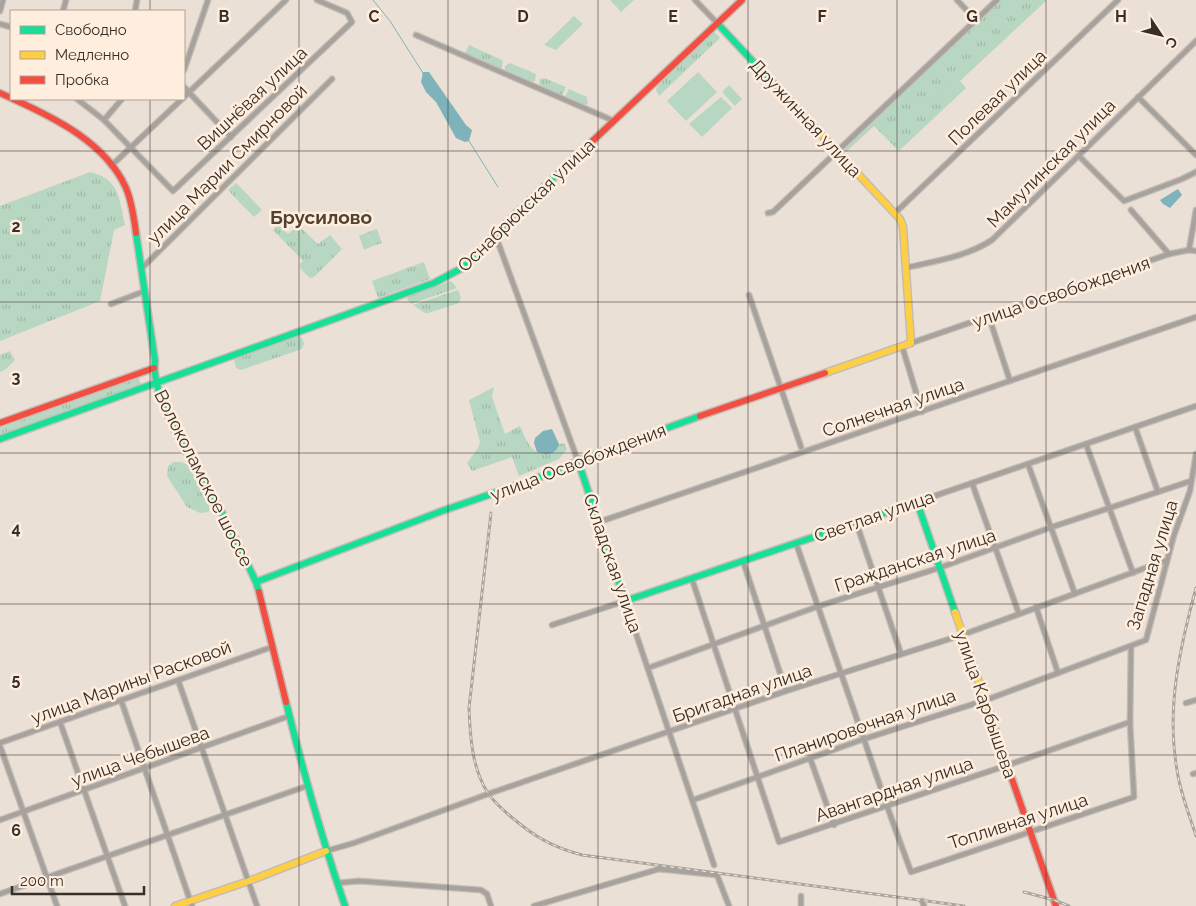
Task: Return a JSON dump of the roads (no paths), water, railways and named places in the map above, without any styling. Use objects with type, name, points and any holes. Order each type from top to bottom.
[{"type":"street","points":[[0,11],[3,0]]},
{"type":"street","points":[[185,67],[208,0]]},
{"type":"street","points":[[185,96],[286,0]]},
{"type":"street","name":"Вишнёвая улица","points":[[132,147],[173,191],[352,22],[351,17],[347,13],[317,0]]},
{"type":"street","points":[[695,0],[717,23]]},
{"type":"street","name":"Оснабрюкская улица","points":[[0,439],[452,275],[464,267],[495,234],[742,0]]},
{"type":"street","points":[[957,0],[976,20]]},
{"type":"street","points":[[768,213],[773,212],[997,0]]},
{"type":"street","name":"Полевая улица","points":[[895,212],[1118,0]]},
{"type":"street","name":"Дружинная улица","points":[[717,23],[895,212]]},
{"type":"street","points":[[416,35],[614,121]]},
{"type":"street","name":"Мамулинская улица","points":[[905,268],[978,249],[992,240],[1196,41]]},
{"type":"street","name":"улица Марии Смирновой","points":[[141,269],[332,79]]},
{"type":"street","points":[[185,88],[231,137]]},
{"type":"street","points":[[1138,96],[1196,155]]},
{"type":"street","name":"Волоколамское шоссе","points":[[16,100],[49,116],[90,144],[111,166],[124,184],[131,202],[155,361],[156,383],[167,414],[226,521],[256,582],[307,786],[326,851],[345,906]]},
{"type":"street","points":[[79,100],[104,120],[132,147]]},
{"type":"street","points":[[104,120],[121,100]]},
{"type":"street","points":[[111,166],[181,100]]},
{"type":"street","points":[[1079,156],[1124,201],[1182,180],[1196,172]]},
{"type":"street","points":[[1131,210],[1169,254]]},
{"type":"street","points":[[1189,250],[1196,210]]},
{"type":"street","points":[[895,212],[901,220],[903,227],[911,343]]},
{"type":"street","name":"Складская улица","points":[[495,234],[578,461],[714,866]]},
{"type":"street","name":"улица Освобождения","points":[[256,582],[442,511],[546,475],[661,430],[1169,254],[1189,250],[1196,251]]},
{"type":"street","points":[[111,304],[144,291]]},
{"type":"street","points":[[749,296],[801,447]]},
{"type":"street","points":[[990,317],[1010,381]]},
{"type":"street","name":"Солнечная улица","points":[[599,522],[1196,317]]},
{"type":"street","points":[[902,346],[922,412]]},
{"type":"street","points":[[0,423],[154,368]]},
{"type":"street","name":"Светлая улица","points":[[552,626],[1196,406]]},
{"type":"street","points":[[1135,427],[1158,492]]},
{"type":"street","points":[[1086,444],[1133,573]]},
{"type":"street","name":"Западная улица","points":[[1134,797],[1130,722],[1131,647],[1146,640],[1166,560],[1181,512],[1190,491],[1196,454]]},
{"type":"street","points":[[1028,464],[1075,594]]},
{"type":"street","name":"Гражданская улица","points":[[648,668],[819,606],[939,568],[1052,527],[1191,481]]},
{"type":"street","points":[[972,483],[1018,614]]},
{"type":"street","name":"улица Карбышева","points":[[917,502],[1056,906]]},
{"type":"street","points":[[856,522],[901,654]]},
{"type":"street","points":[[796,543],[887,806]]},
{"type":"street","name":"Бригадная улица","points":[[326,851],[354,843],[488,794],[786,691],[962,635],[1166,560]]},
{"type":"street","points":[[743,561],[786,691]]},
{"type":"street","points":[[692,579],[758,776]]},
{"type":"street","points":[[1036,607],[1058,673]]},
{"type":"street","name":"улица Марины Расковой","points":[[0,744],[272,647]]},
{"type":"street","name":"Планировочная улица","points":[[693,800],[864,739],[986,700],[1131,647]]},
{"type":"street","points":[[178,680],[258,906]]},
{"type":"street","points":[[120,700],[191,903]]},
{"type":"street","points":[[1186,703],[1196,700]]},
{"type":"street","name":"улица Чебышева","points":[[0,820],[288,716]]},
{"type":"street","points":[[60,722],[125,906]]},
{"type":"street","name":"Авангардная улица","points":[[758,776],[779,842],[834,825],[1130,722]]},
{"type":"street","points":[[0,744],[57,906]]},
{"type":"street","points":[[810,758],[834,825]]},
{"type":"street","points":[[0,894],[307,786]]},
{"type":"street","name":"Топливная улица","points":[[887,806],[911,872],[1134,797]]},
{"type":"street","points":[[176,906],[191,903],[326,851]]},
{"type":"street","points":[[534,906],[546,904],[658,869],[717,875],[729,906]]},
{"type":"street","points":[[337,883],[359,881],[481,890],[487,894],[492,906]]},
{"type":"street","points":[[801,906],[802,896]]},
{"type":"water","points":[[423,72],[429,72],[466,125],[472,130],[469,141],[465,142],[456,138],[436,102],[426,92],[421,82]]},
{"type":"water","points":[[1178,189],[1182,195],[1170,208],[1163,204],[1160,200]]},
{"type":"water","points":[[552,429],[559,444],[558,448],[551,454],[537,452],[534,443],[535,438],[543,431]]},
{"type":"waterway","points":[[373,0],[390,21],[423,73]]},
{"type":"waterway","points":[[469,141],[498,187]]},
{"type":"railway","points":[[491,513],[469,708],[470,730],[478,774],[488,793],[503,810],[535,835],[561,848],[582,855],[964,906]]},
{"type":"railway","points":[[1196,588],[1176,678],[1173,724],[1178,778],[1196,836]]},
{"type":"railway","points":[[1024,892],[1069,906]]},
{"type":"district","name":"Брусилово","points":[[321,217]]}]
